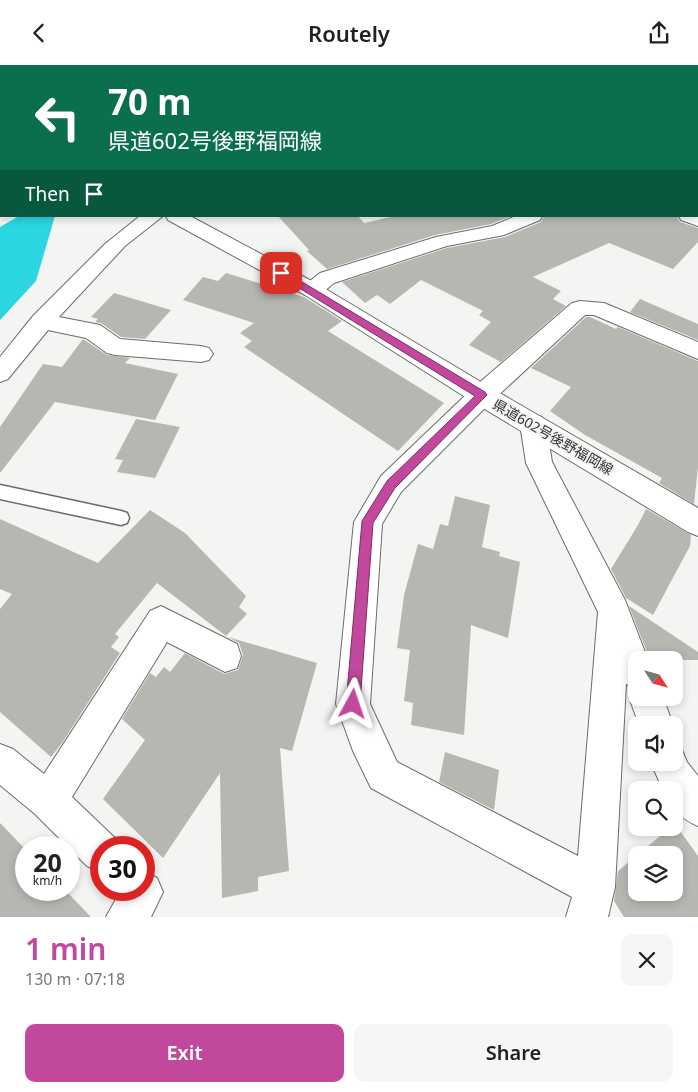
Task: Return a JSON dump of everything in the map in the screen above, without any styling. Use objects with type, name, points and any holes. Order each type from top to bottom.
[{"type":"street","points":[[0,373],[41,321],[78,281],[121,239],[153,217]]},
{"type":"street","name":"県道602号後野福岡線","points":[[177,217],[312,290],[482,395],[698,523]]},
{"type":"street","points":[[312,290],[327,278],[443,241],[497,231],[531,217]]},
{"type":"street","points":[[614,611],[591,902],[384,775],[366,738],[353,704],[368,521],[391,484],[482,395],[580,308],[596,308],[698,351]]},
{"type":"street","points":[[41,321],[92,331],[115,347],[201,354]]},
{"type":"street","points":[[533,424],[539,463],[614,611],[628,651]]},
{"type":"street","points":[[48,801],[161,622],[225,656]]},
{"type":"street","points":[[0,762],[48,801],[90,841]]},
{"type":"street","points":[[672,771],[698,807]]},
{"type":"street","points":[[128,917],[138,901]]},
{"type":"lane","points":[[0,492],[122,518]]},
{"type":"water","points":[[17,217],[55,217],[36,281],[0,320],[0,227]]},
{"type":"building","points":[[279,217],[359,217],[364,223],[391,217],[508,217],[491,224],[435,235],[327,269],[307,251],[309,250]]},
{"type":"building","points":[[544,217],[678,217],[680,222],[698,228],[698,242],[673,269],[609,243],[533,277],[561,291],[553,299],[566,306],[501,362],[469,345],[491,322],[479,315],[483,311],[421,280],[390,304],[377,295],[365,303],[342,282],[447,248],[505,237],[541,222]]},
{"type":"building","points":[[226,273],[304,297],[342,321],[328,331],[444,403],[398,451],[244,347],[252,341],[240,333],[254,323],[183,300],[203,277],[218,281]]},
{"type":"building","points":[[114,293],[171,310],[145,339],[121,337],[101,323],[95,322],[98,319],[91,317]]},
{"type":"building","points":[[640,299],[698,324],[698,340],[630,312]]},
{"type":"building","points":[[586,317],[616,329],[618,327],[698,361],[698,467],[694,504],[659,483],[662,478],[585,435],[550,411],[571,387],[531,368]]},
{"type":"building","points":[[83,339],[107,355],[130,358],[125,363],[178,374],[155,420],[55,402],[0,473],[0,427],[43,364],[62,367]]},
{"type":"building","points":[[136,419],[180,427],[155,478],[117,472],[123,460],[115,459]]},
{"type":"building","points":[[455,496],[490,505],[482,547],[500,552],[499,556],[520,562],[508,638],[471,625],[464,735],[411,725],[413,703],[404,701],[410,650],[397,648],[404,595],[418,544],[433,549],[440,524],[448,526]]},
{"type":"building","points":[[646,509],[691,535],[690,546],[653,615],[626,598],[611,569]]},
{"type":"building","points":[[150,510],[185,533],[246,596],[239,607],[247,614],[226,636],[157,583],[115,634],[119,637],[111,647],[120,653],[51,757],[0,712],[0,609],[12,594],[0,589],[0,519],[98,563]]},
{"type":"building","points":[[629,606],[698,652],[698,660],[683,660],[683,651],[646,651]]},
{"type":"building","points":[[228,637],[317,663],[292,751],[280,748],[289,871],[258,877],[258,891],[222,898],[220,773],[163,858],[155,850],[155,836],[141,836],[103,799],[145,740],[122,719],[150,673],[156,677],[164,667],[170,672],[185,653],[224,674],[238,670],[243,655],[239,643]]},
{"type":"building","points":[[445,752],[499,770],[494,810],[439,782]]},
{"type":"building","points":[[0,823],[15,839],[15,901],[76,901],[91,917],[0,917]]},
{"type":"building","points":[[683,835],[698,856],[698,917],[624,917],[614,901],[618,871],[628,863],[628,901],[683,901],[683,846],[648,846],[660,836]]},
{"type":"route","points":[[281,273],[312,290],[482,395],[391,484],[368,521],[353,704]]}]
